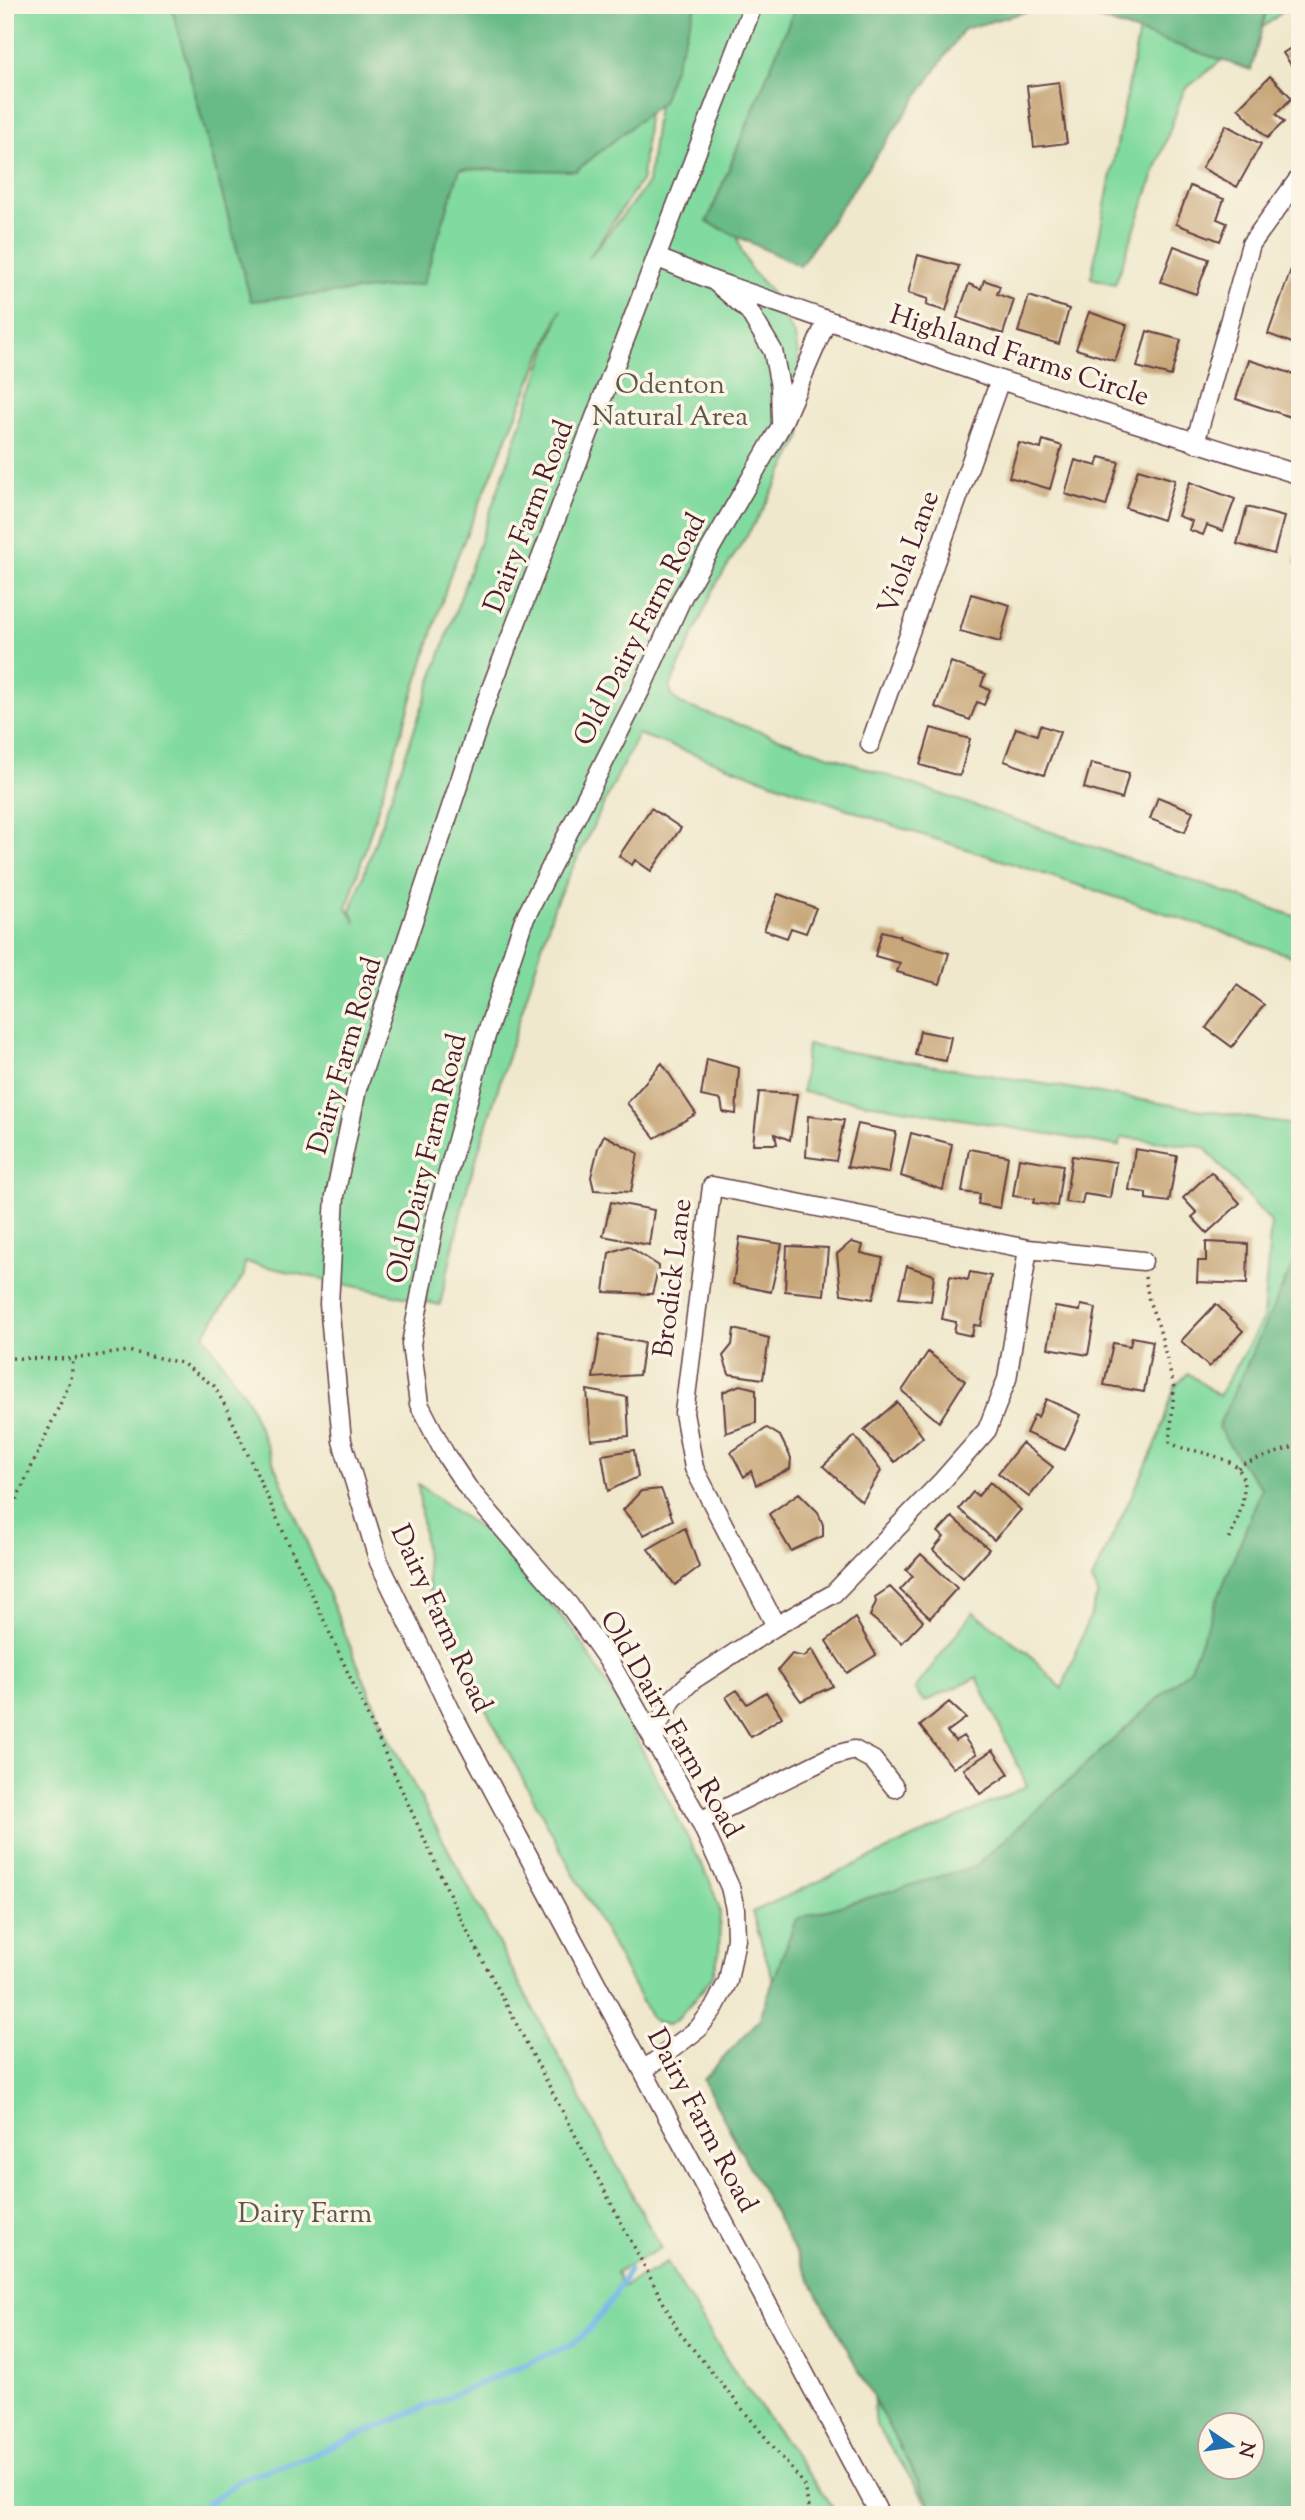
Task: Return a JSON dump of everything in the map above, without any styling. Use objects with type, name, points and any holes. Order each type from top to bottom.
[{"type":"street","name":"Dairy Farm Road","points":[[753,5],[487,699],[357,1089],[335,1196],[329,1304],[342,1440],[379,1562],[451,1711],[880,2515]]},
{"type":"street","points":[[1195,443],[1251,244],[1300,177]]},
{"type":"street","points":[[658,258],[714,281],[749,311],[773,351],[780,387],[782,426]]},
{"type":"street","name":"Highland Farms Circle","points":[[714,281],[1000,380],[1300,475]]},
{"type":"street","points":[[782,426],[827,320]]},
{"type":"street","name":"Viola Lane","points":[[870,744],[1000,380]]},
{"type":"street","name":"Old Dairy Farm Road","points":[[644,2070],[698,2029],[714,2008],[728,1981],[736,1939],[735,1909],[730,1887],[700,1821],[612,1666],[569,1605],[468,1488],[445,1454],[419,1404],[411,1344],[435,1220],[484,1042],[523,922],[641,689],[683,596],[782,426]]},
{"type":"street","name":"Brodick Lane","points":[[776,1626],[694,1468],[684,1413],[712,1186],[1028,1249],[1143,1261]]},
{"type":"street","points":[[654,1743],[659,1723],[673,1699],[692,1680],[776,1626],[833,1594],[943,1480],[987,1430],[1007,1379],[1028,1249]]},
{"type":"street","points":[[700,1821],[832,1756],[854,1750],[873,1760],[895,1788]]},
{"type":"path","points":[[1143,1261],[1149,1301],[1159,1327],[1174,1388],[1170,1442],[1178,1448],[1202,1453],[1234,1465],[1241,1472],[1244,1490],[1229,1541]]},
{"type":"path","points":[[5,1358],[73,1359],[128,1351],[182,1363],[214,1386],[233,1422],[460,1917],[601,2186],[679,2332],[803,2483],[811,2515]]},
{"type":"path","points":[[5,1525],[71,1380],[73,1359]]},
{"type":"path","points":[[1238,1468],[1242,1464],[1300,1445]]},
{"type":"green space","name":"Dairy Farm","points":[[5,5],[660,5],[642,179],[588,259],[648,183],[674,5],[963,5],[729,206],[741,250],[751,270],[768,288],[795,337],[805,396],[801,437],[764,508],[715,586],[670,687],[672,696],[680,704],[1300,918],[1300,959],[898,827],[638,734],[555,904],[465,1195],[440,1305],[245,1262],[244,1275],[204,1335],[247,1399],[388,1737],[661,2248],[616,2272],[622,2287],[667,2263],[730,2365],[838,2515],[5,2515]],"holes":[[[561,309],[351,911],[356,923],[347,908],[452,569]]]},
{"type":"green space","points":[[171,5],[696,5],[662,102],[576,171],[460,169],[423,284],[251,301]]},
{"type":"green space","points":[[796,5],[1050,5],[964,29],[800,266],[707,222]]},
{"type":"green space","points":[[1057,5],[1268,5],[1251,70]]},
{"type":"green space","points":[[1144,5],[1291,5],[1184,90],[1115,284],[1091,278]]},
{"type":"green space","points":[[807,1045],[1300,1126],[1300,2515],[935,2515],[876,2425],[860,2258],[752,1912],[1027,1786],[977,1677],[924,1702],[915,1689],[973,1612],[1028,1653],[1062,1689],[1098,1594],[1092,1580],[1158,1440],[1174,1388],[1188,1373],[1219,1396],[1263,1319],[1271,1222],[1204,1147],[1122,1137],[1119,1146],[802,1092]]},
{"type":"green space","points":[[1300,1249],[1300,2515],[936,2515],[703,2080],[759,2020],[796,1919],[976,1866],[1189,1670],[1262,1488],[1242,1464],[1218,1427]]},
{"type":"green space","points":[[418,1484],[501,1544],[577,1635],[620,1707],[709,1879],[720,1911],[719,1953],[712,1978],[679,2018],[668,2025],[657,2023],[651,2018],[434,1613],[430,1598]]},
{"type":"building","points":[[1300,42],[1300,78],[1283,53]]},
{"type":"building","points":[[1270,76],[1292,98],[1276,114],[1284,122],[1267,138],[1238,108]]},
{"type":"building","points":[[1059,82],[1067,143],[1034,147],[1027,86]]},
{"type":"building","points":[[1226,125],[1261,144],[1237,187],[1202,168]]},
{"type":"building","points":[[1190,186],[1224,199],[1217,219],[1227,223],[1220,241],[1176,224]]},
{"type":"building","points":[[1174,246],[1209,259],[1196,294],[1161,282]]},
{"type":"building","points":[[1300,248],[1300,346],[1268,334]]},
{"type":"building","points":[[918,255],[959,266],[946,311],[926,305],[928,299],[908,293]]},
{"type":"building","points":[[984,280],[1000,286],[997,294],[1014,300],[1003,334],[957,318],[969,284],[981,289]]},
{"type":"building","points":[[1029,296],[1069,309],[1059,344],[1018,332]]},
{"type":"building","points":[[1089,312],[1127,325],[1115,361],[1076,349]]},
{"type":"building","points":[[1147,331],[1181,340],[1171,376],[1137,367]]},
{"type":"building","points":[[1249,360],[1300,376],[1300,420],[1236,399]]},
{"type":"building","points":[[1043,440],[1062,446],[1050,489],[1009,477],[1019,443],[1041,449]]},
{"type":"building","points":[[1100,457],[1119,462],[1106,506],[1065,494],[1075,460],[1097,466]]},
{"type":"building","points":[[1138,469],[1175,480],[1163,520],[1126,508]]},
{"type":"building","points":[[1190,482],[1235,499],[1223,531],[1207,525],[1203,535],[1189,530],[1192,521],[1178,516]]},
{"type":"building","points":[[1247,507],[1284,517],[1274,554],[1237,544]]},
{"type":"building","points":[[1300,545],[1300,565],[1294,563]]},
{"type":"building","points":[[971,594],[1010,605],[1000,642],[960,631]]},
{"type":"building","points":[[951,662],[985,675],[981,686],[990,690],[984,705],[977,702],[970,720],[935,707]]},
{"type":"building","points":[[1040,725],[1060,732],[1044,775],[1004,761],[1016,728],[1037,735]]},
{"type":"building","points":[[931,728],[970,739],[960,776],[920,765]]},
{"type":"building","points":[[1091,763],[1129,773],[1122,799],[1084,788]]},
{"type":"building","points":[[1158,797],[1193,811],[1185,832],[1150,819]]},
{"type":"building","points":[[651,808],[681,828],[651,871],[635,860],[632,865],[619,856]]},
{"type":"building","points":[[778,894],[816,908],[806,933],[791,928],[787,938],[764,930]]},
{"type":"building","points":[[882,931],[949,953],[940,984],[897,972],[900,963],[875,956]]},
{"type":"building","points":[[1237,985],[1264,1005],[1232,1047],[1206,1028]]},
{"type":"building","points":[[920,1031],[951,1037],[946,1061],[915,1055]]},
{"type":"building","points":[[707,1059],[739,1068],[736,1114],[723,1112],[721,1100],[701,1096]]},
{"type":"building","points":[[662,1063],[696,1114],[655,1138],[627,1103]]},
{"type":"building","points":[[759,1092],[797,1094],[790,1140],[775,1134],[777,1144],[753,1144]]},
{"type":"building","points":[[808,1116],[844,1120],[836,1161],[806,1157]]},
{"type":"building","points":[[858,1124],[896,1132],[889,1173],[847,1167]]},
{"type":"building","points":[[911,1133],[952,1144],[943,1190],[901,1176]]},
{"type":"building","points":[[604,1135],[638,1153],[631,1192],[594,1190],[591,1177]]},
{"type":"building","points":[[969,1149],[1008,1156],[1000,1208],[978,1204],[980,1194],[962,1192]]},
{"type":"building","points":[[1135,1149],[1177,1156],[1169,1202],[1146,1199],[1146,1193],[1129,1190]]},
{"type":"building","points":[[1072,1156],[1116,1162],[1110,1198],[1084,1194],[1082,1204],[1065,1202]]},
{"type":"building","points":[[1019,1158],[1063,1165],[1057,1206],[1033,1203],[1034,1199],[1013,1196]]},
{"type":"building","points":[[1211,1172],[1240,1203],[1207,1233],[1192,1217],[1197,1213],[1183,1198]]},
{"type":"building","points":[[611,1202],[654,1210],[649,1245],[603,1236]]},
{"type":"building","points":[[740,1237],[782,1244],[771,1292],[733,1284]]},
{"type":"building","points":[[851,1242],[863,1245],[861,1253],[883,1258],[873,1299],[841,1294],[837,1254]]},
{"type":"building","points":[[1206,1242],[1248,1244],[1247,1284],[1197,1282],[1198,1261],[1206,1261]]},
{"type":"building","points":[[628,1246],[659,1266],[652,1294],[604,1292],[609,1253]]},
{"type":"building","points":[[787,1246],[828,1248],[824,1295],[785,1291]]},
{"type":"building","points":[[907,1266],[934,1275],[931,1301],[899,1298]]},
{"type":"building","points":[[970,1272],[991,1276],[981,1326],[974,1325],[972,1336],[954,1332],[956,1322],[942,1319],[950,1276],[968,1280]]},
{"type":"building","points":[[1216,1304],[1243,1331],[1209,1367],[1181,1341]]},
{"type":"building","points":[[1081,1305],[1096,1308],[1088,1355],[1048,1348],[1055,1307],[1080,1311]]},
{"type":"building","points":[[734,1329],[769,1338],[763,1379],[729,1374],[723,1356],[732,1345]]},
{"type":"building","points":[[600,1334],[644,1343],[639,1375],[593,1378]]},
{"type":"building","points":[[1132,1337],[1153,1341],[1144,1392],[1104,1385],[1113,1343],[1130,1346]]},
{"type":"building","points":[[928,1352],[965,1381],[939,1422],[902,1391]]},
{"type":"building","points":[[740,1385],[756,1389],[756,1423],[726,1433],[723,1392]]},
{"type":"building","points":[[587,1390],[627,1397],[629,1436],[591,1440]]},
{"type":"building","points":[[1046,1399],[1081,1415],[1065,1450],[1026,1433],[1034,1415],[1038,1417]]},
{"type":"building","points":[[897,1402],[923,1437],[895,1462],[864,1430]]},
{"type":"building","points":[[767,1428],[780,1436],[791,1458],[790,1469],[756,1485],[751,1471],[744,1477],[731,1452]]},
{"type":"building","points":[[855,1436],[881,1471],[862,1502],[823,1466]]},
{"type":"building","points":[[1022,1443],[1053,1467],[1029,1497],[998,1473]]},
{"type":"building","points":[[634,1450],[638,1477],[608,1491],[602,1455]]},
{"type":"building","points":[[990,1482],[1021,1510],[994,1540],[959,1509],[973,1492],[978,1496]]},
{"type":"building","points":[[661,1489],[673,1520],[644,1535],[623,1510],[641,1491]]},
{"type":"building","points":[[799,1493],[818,1512],[823,1525],[823,1536],[791,1551],[769,1514]]},
{"type":"building","points":[[952,1517],[989,1549],[963,1578],[933,1550],[944,1537],[938,1532]]},
{"type":"building","points":[[685,1528],[699,1567],[675,1585],[648,1549]]},
{"type":"building","points":[[921,1554],[957,1588],[930,1618],[900,1590],[913,1576],[906,1570]]},
{"type":"building","points":[[890,1587],[923,1621],[902,1643],[870,1616],[876,1602],[875,1597]]},
{"type":"building","points":[[855,1618],[876,1655],[847,1673],[826,1641]]},
{"type":"building","points":[[812,1649],[833,1686],[801,1701],[778,1670],[792,1654],[804,1657]]},
{"type":"building","points":[[737,1690],[747,1704],[766,1692],[782,1717],[751,1737],[726,1697]]},
{"type":"building","points":[[949,1702],[966,1718],[947,1732],[955,1741],[963,1736],[976,1754],[953,1768],[920,1726]]},
{"type":"building","points":[[993,1750],[1009,1774],[980,1794],[964,1769]]},
{"type":"waterway","points":[[197,2515],[204,2506],[242,2479],[312,2455],[573,2344],[604,2310],[629,2270]]},
{"type":"park label","name":"Odenton Natural Area","points":[[670,402]]}]
